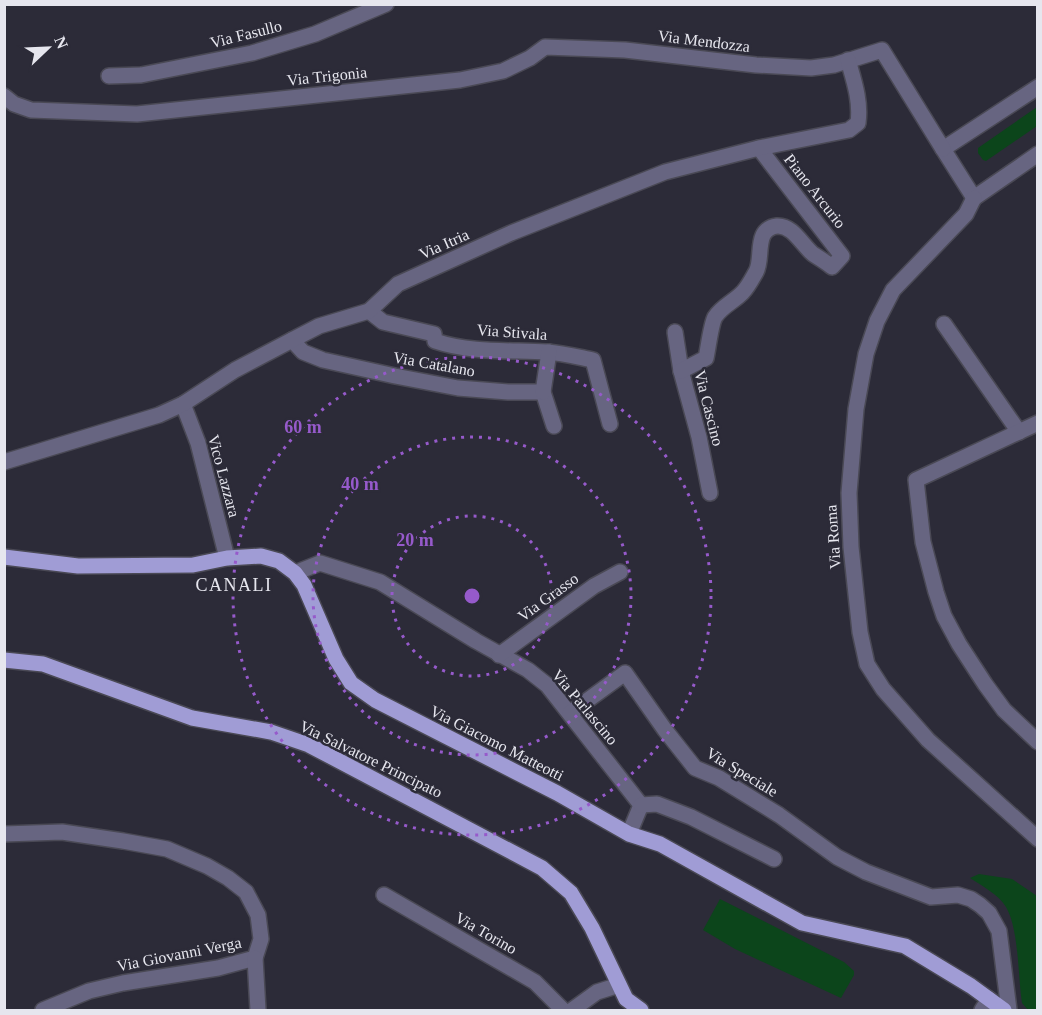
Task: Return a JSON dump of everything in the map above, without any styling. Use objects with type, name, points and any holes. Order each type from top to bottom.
[{"type":"main road","points":[[4,557],[78,566],[193,565],[227,558],[261,556],[279,561],[295,573]]},
{"type":"main road","name":"Via Giacomo Matteotti","points":[[295,573],[304,585],[336,659],[351,683],[375,700],[556,793],[629,834],[660,844],[802,923],[905,946],[986,1005],[1006,1011]]},
{"type":"main road","name":"Via Salvatore Principato","points":[[4,660],[43,664],[192,717],[271,732],[309,745],[542,868],[571,893],[592,928],[626,999],[641,1011]]},
{"type":"street","name":"Via Fasullo","points":[[109,76],[141,75],[252,53],[315,34],[386,4]]},
{"type":"street","name":"Via Mendozza","points":[[545,47],[625,50],[756,65],[811,68],[834,65],[882,50],[943,149]]},
{"type":"street","name":"Via Trigonia","points":[[4,96],[14,104],[31,110],[137,114],[460,80],[503,71],[530,58],[545,47]]},
{"type":"street","name":"Via Itria","points":[[4,462],[159,415],[183,404],[235,370],[291,340],[320,326],[369,311],[398,284],[512,233],[665,172],[759,148],[849,130],[858,123],[860,111],[852,59]]},
{"type":"street","points":[[1038,87],[943,149],[974,198],[1017,177],[1038,154]]},
{"type":"street","name":"Piano Arcurio","points":[[681,371],[706,358],[714,318],[742,292],[757,270],[760,242],[763,234],[770,228],[778,226],[792,231],[811,253],[832,267],[842,256],[759,148]]},
{"type":"street","name":"Via Roma","points":[[974,198],[966,214],[893,290],[877,321],[866,354],[856,409],[849,494],[851,548],[860,632],[867,664],[883,689],[928,740],[1038,839]]},
{"type":"street","name":"Via Stivala","points":[[369,311],[383,322],[434,334],[435,341],[446,345],[491,350],[549,352],[593,360],[610,424]]},
{"type":"street","points":[[944,324],[1019,432]]},
{"type":"street","name":"Via Cascino","points":[[675,332],[681,371],[699,436],[710,493]]},
{"type":"street","name":"Via Catalano","points":[[291,340],[303,352],[323,360],[395,376],[458,388],[543,392]]},
{"type":"street","points":[[549,352],[543,392],[554,426]]},
{"type":"street","name":"Vico Lazzara","points":[[183,404],[198,442],[227,558]]},
{"type":"street","points":[[1038,423],[916,480],[923,542],[941,608],[959,644],[985,684],[1004,710],[1038,742]]},
{"type":"street","name":"Via Parlascino","points":[[295,573],[320,563],[380,582],[499,655],[528,670],[547,684],[641,805]]},
{"type":"street","name":"Via Grasso","points":[[499,655],[594,586],[620,572]]},
{"type":"street","name":"Via Speciale","points":[[570,713],[625,673],[664,730],[695,768],[719,778],[779,816],[837,857],[866,872],[931,897],[958,896],[980,904],[989,913],[999,931],[1006,1011]]},
{"type":"street","points":[[629,834],[641,805],[657,804],[691,817],[774,859]]},
{"type":"street","name":"Via Giovanni Verga","points":[[4,834],[62,832],[167,849],[207,866],[228,878],[246,892],[258,915],[261,939],[255,957],[218,968],[123,983],[89,991],[43,1011]]},
{"type":"street","name":"Via Torino","points":[[384,895],[535,982],[563,1011]]},
{"type":"street","points":[[255,957],[258,1011]]},
{"type":"street","points":[[572,1011],[597,992],[619,986]]},
{"type":"green space","points":[[1037,107],[1037,126],[986,161],[983,160],[978,153],[978,148]]},
{"type":"green space","points":[[979,874],[1012,879],[1037,896],[1037,1010],[1028,1010],[1022,1003],[1016,940],[1010,916],[999,898],[970,878]]},
{"type":"green space","points":[[720,899],[844,962],[854,971],[854,975],[841,998],[735,949],[703,930]]},
{"type":"district","name":"CANALI","points":[[234,585]]}]
